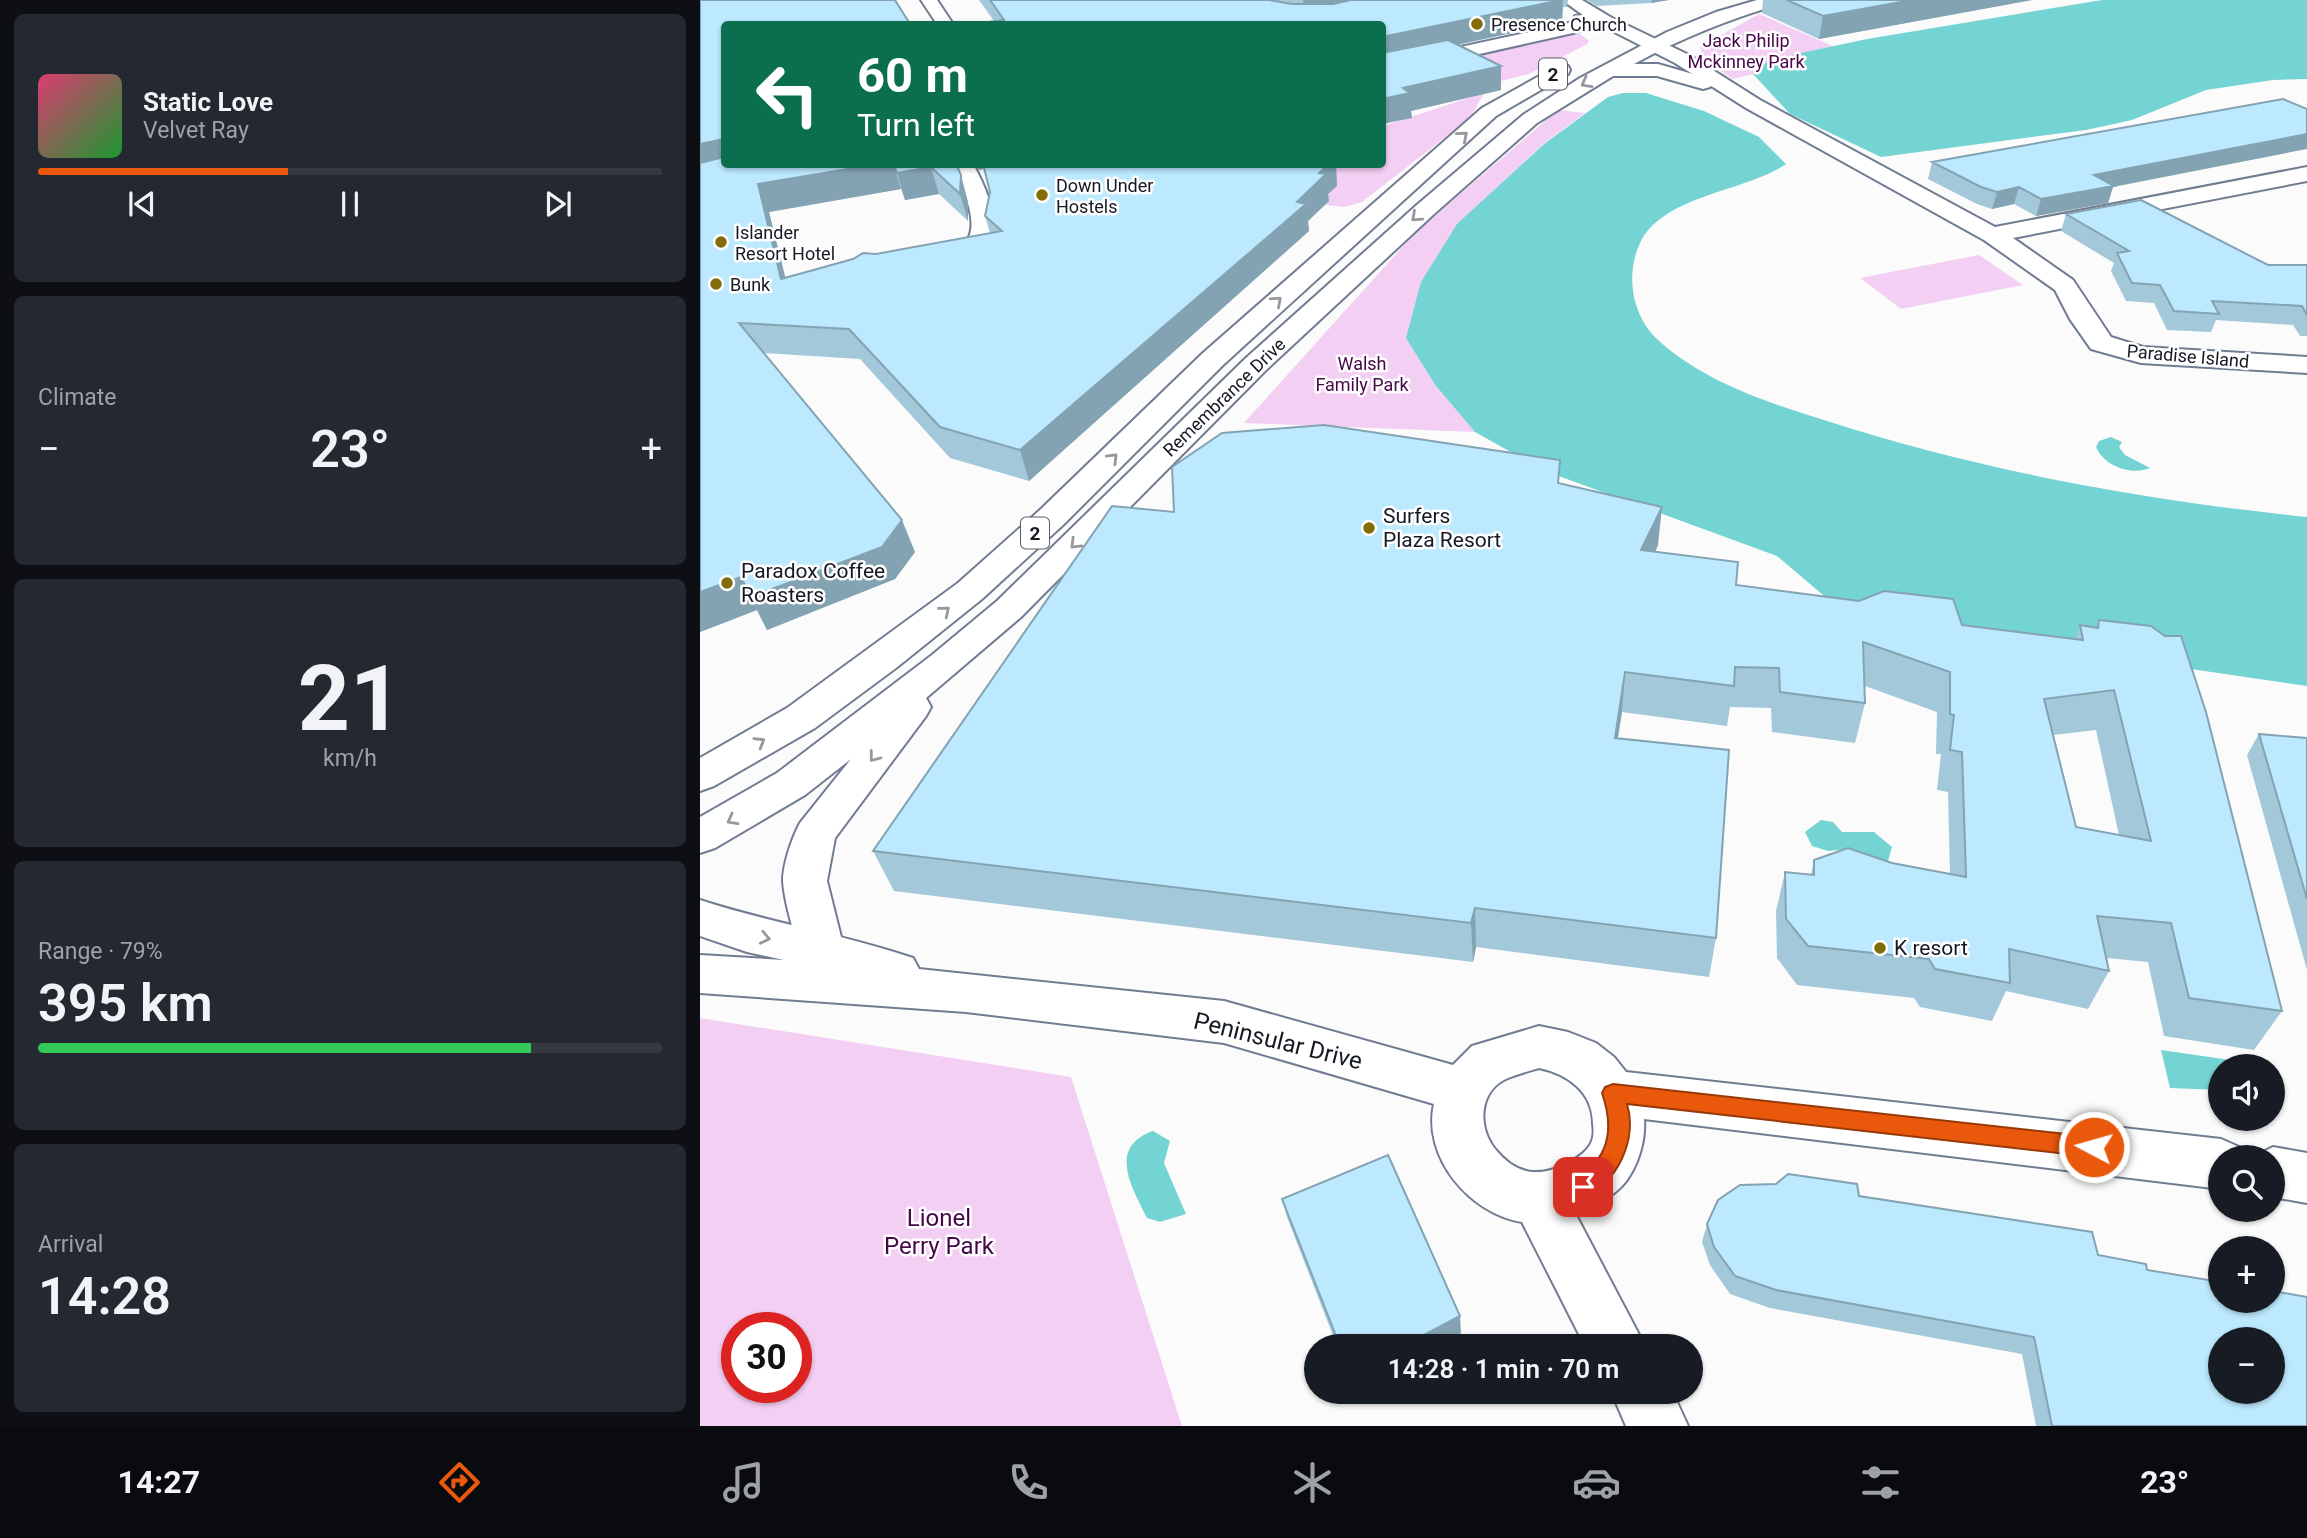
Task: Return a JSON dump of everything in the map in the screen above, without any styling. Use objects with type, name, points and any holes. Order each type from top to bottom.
[{"type":"main road","points":[[929,0],[943,21]]},
{"type":"main road","points":[[1551,0],[1581,20],[1610,50],[1634,68],[1658,70],[1703,83]]},
{"type":"main road","points":[[1570,0],[1610,50]]},
{"type":"main road","points":[[1685,12],[1727,0]]},
{"type":"main road","name":"Remembrance Drive","points":[[700,837],[791,784],[945,664],[1009,609],[1256,364],[1426,209],[1610,50],[1650,48],[1722,16],[1775,0]]},
{"type":"main road","points":[[1386,69],[1567,29],[1579,25],[1581,20]]},
{"type":"main road","name":"Remembrance Drive","points":[[700,776],[801,718],[960,599],[1052,517],[1213,359],[1489,113],[1650,26]]},
{"type":"main road","points":[[1610,50],[1650,48]]},
{"type":"main road","name":"Paradise Island","points":[[1650,48],[1703,83],[1753,104]]},
{"type":"main road","name":"Paradise Island","points":[[1650,48],[1992,235],[2064,285],[2074,298],[2083,320],[2101,343],[2141,355],[2307,365]]},
{"type":"main road","points":[[918,265],[957,260],[975,249],[983,228],[984,216],[977,174]]},
{"type":"main road","points":[[1992,235],[2307,174]]},
{"type":"main road","points":[[821,949],[805,881],[815,834],[945,664]]},
{"type":"main road","name":"Peninsular Drive","points":[[700,918],[747,934],[821,949],[966,992]]},
{"type":"main road","name":"Peninsular Drive","points":[[700,974],[966,992],[1224,1022],[1463,1090]]},
{"type":"main road","points":[[1539,1047],[1561,1051],[1582,1061],[1600,1075],[1613,1093],[1619,1114],[1619,1135],[1613,1155],[1600,1173],[1583,1187],[1561,1196],[1538,1199],[1514,1195],[1492,1185],[1474,1170],[1462,1151],[1457,1130],[1457,1110],[1463,1090],[1486,1061],[1515,1050],[1539,1047]]},
{"type":"main road","points":[[1613,1093],[2208,1162]]},
{"type":"main road","points":[[2285,1174],[2307,1178]]},
{"type":"main road","points":[[1538,1199],[1610,1334]]},
{"type":"main road","points":[[1647,1404],[1658,1426]]},
{"type":"green space","name":"Jack Philip Mckinney Park","points":[[1759,14],[1833,46],[1775,60],[1753,74],[1733,79],[1709,62],[1700,47]]},
{"type":"green space","points":[[1575,30],[1589,41],[1587,44],[1529,74],[1488,84],[1445,62],[1510,48]]},
{"type":"green space","points":[[1484,93],[1470,118],[1362,202],[1344,207],[1325,205],[1328,201],[1265,168],[1386,168],[1386,125]]},
{"type":"green space","name":"Walsh Family Park","points":[[1558,110],[1585,113],[1543,144],[1458,224],[1436,386],[1475,432],[1244,423],[1415,233]]},
{"type":"green space","points":[[1979,255],[2023,285],[1901,309],[1860,278]]},
{"type":"green space","name":"Lionel Perry Park","points":[[700,1018],[1071,1077],[1182,1426],[700,1426]]},
{"type":"water","points":[[2102,0],[2307,0],[2307,79],[2273,80],[2206,90],[2132,120],[2086,130],[1881,157],[1790,114],[1753,74],[1765,63],[1796,54],[1867,39]]},
{"type":"water","points":[[1623,93],[1646,93],[1704,111],[1759,137],[1786,164],[1749,181],[1685,204],[1651,227],[1635,255],[1632,281],[1642,319],[1658,340],[1695,368],[1737,389],[1780,406],[1883,438],[2003,469],[2063,481],[2185,502],[2307,517],[2307,686],[1932,631],[1843,612],[1777,556],[1545,471],[1475,432],[1436,386],[1406,338],[1421,282],[1457,224],[1544,144],[1608,97]]},
{"type":"water","points":[[2111,437],[2122,442],[2119,447],[2125,455],[2150,468],[2127,470],[2105,459],[2096,447],[2099,441]]},
{"type":"water","points":[[1821,820],[1833,822],[1842,832],[1874,832],[1892,847],[1885,871],[1849,859],[1838,850],[1828,851],[1812,846],[1805,832]]},
{"type":"water","points":[[2161,1050],[2208,1057],[2208,1089],[2170,1088]]},
{"type":"water","points":[[1153,1131],[1170,1141],[1164,1163],[1186,1214],[1160,1222],[1147,1218],[1130,1182],[1127,1169],[1131,1147],[1139,1138]]},
{"type":"building","points":[[700,0],[895,0],[908,21],[721,21],[721,140],[700,144]]},
{"type":"building","points":[[990,0],[1269,0],[1292,4],[1333,4],[1351,0],[1561,0],[1386,36],[1386,21],[996,21],[1004,20]]},
{"type":"building","points":[[1787,0],[1912,0],[1823,16]]},
{"type":"building","points":[[1448,40],[1501,66],[1403,88],[1410,93],[1386,98],[1386,52]]},
{"type":"building","points":[[2283,99],[2307,109],[2307,134],[2094,175],[2114,186],[2041,199],[2019,187],[1997,192],[1981,187],[1932,162]]},
{"type":"building","points":[[721,158],[721,168],[854,168],[758,184],[781,279],[853,259],[863,253],[876,254],[1002,231],[985,216],[990,192],[984,168],[1325,168],[1319,173],[1326,174],[1297,202],[1306,204],[1020,450],[940,427],[849,329],[739,323],[902,520],[882,547],[751,597],[741,577],[700,592],[700,163]]},
{"type":"building","points":[[895,168],[925,168],[897,173]]},
{"type":"building","points":[[932,168],[958,168],[961,175],[960,194]]},
{"type":"building","points":[[2141,200],[2268,265],[2307,265],[2307,315],[2302,306],[2212,301],[2219,314],[2174,311],[2160,285],[2132,283],[2117,253],[2129,251],[2066,214]]},
{"type":"building","points":[[1324,425],[1560,460],[1558,483],[1662,507],[1641,550],[1738,562],[1736,585],[1859,601],[1884,591],[1953,599],[1962,625],[2083,640],[2080,625],[2098,628],[2099,620],[2151,626],[2165,636],[2181,636],[2206,712],[2282,1011],[2189,998],[2171,923],[2097,916],[2109,971],[2009,949],[2010,983],[1935,969],[1929,959],[1808,946],[1786,919],[1785,872],[1814,875],[1814,860],[1848,848],[1892,863],[1966,877],[1962,752],[1950,750],[1954,715],[1950,714],[1950,672],[1863,642],[1865,703],[1780,692],[1779,668],[1735,667],[1734,686],[1625,672],[1615,738],[1729,750],[1716,938],[1475,908],[1471,923],[873,851],[1112,506],[1174,512],[1172,467],[1222,433]],"holes":[[[2114,690],[2151,841],[2076,827],[2044,699]]]},
{"type":"building","points":[[2259,734],[2307,738],[2307,899]]},
{"type":"building","points":[[1388,1155],[1460,1316],[1426,1334],[1335,1334],[1282,1199]]},
{"type":"building","points":[[1788,1174],[1857,1184],[1859,1196],[2092,1232],[2098,1255],[2146,1264],[2147,1270],[2208,1280],[2208,1313],[2285,1313],[2285,1293],[2307,1297],[2307,1426],[2052,1426],[2034,1337],[1776,1290],[1735,1276],[1714,1247],[1707,1224],[1718,1200],[1740,1185],[1776,1184]]},
{"type":"place","name":"Presence Church","points":[[1477,24]]},
{"type":"place","name":"Down Under Hostels","points":[[1042,195]]},
{"type":"place","name":"Islander Resort Hotel","points":[[721,242]]},
{"type":"place","name":"Bunk","points":[[716,284]]},
{"type":"place","name":"Surfers Plaza Resort","points":[[1369,528]]},
{"type":"place","name":"Paradox Coffee Roasters","points":[[727,583]]},
{"type":"place","name":"K resort","points":[[1880,948]]},
{"type":"route","points":[[1583,1187],[1600,1173],[1613,1155],[1619,1135],[1619,1114],[1613,1093],[2094,1147]]}]
